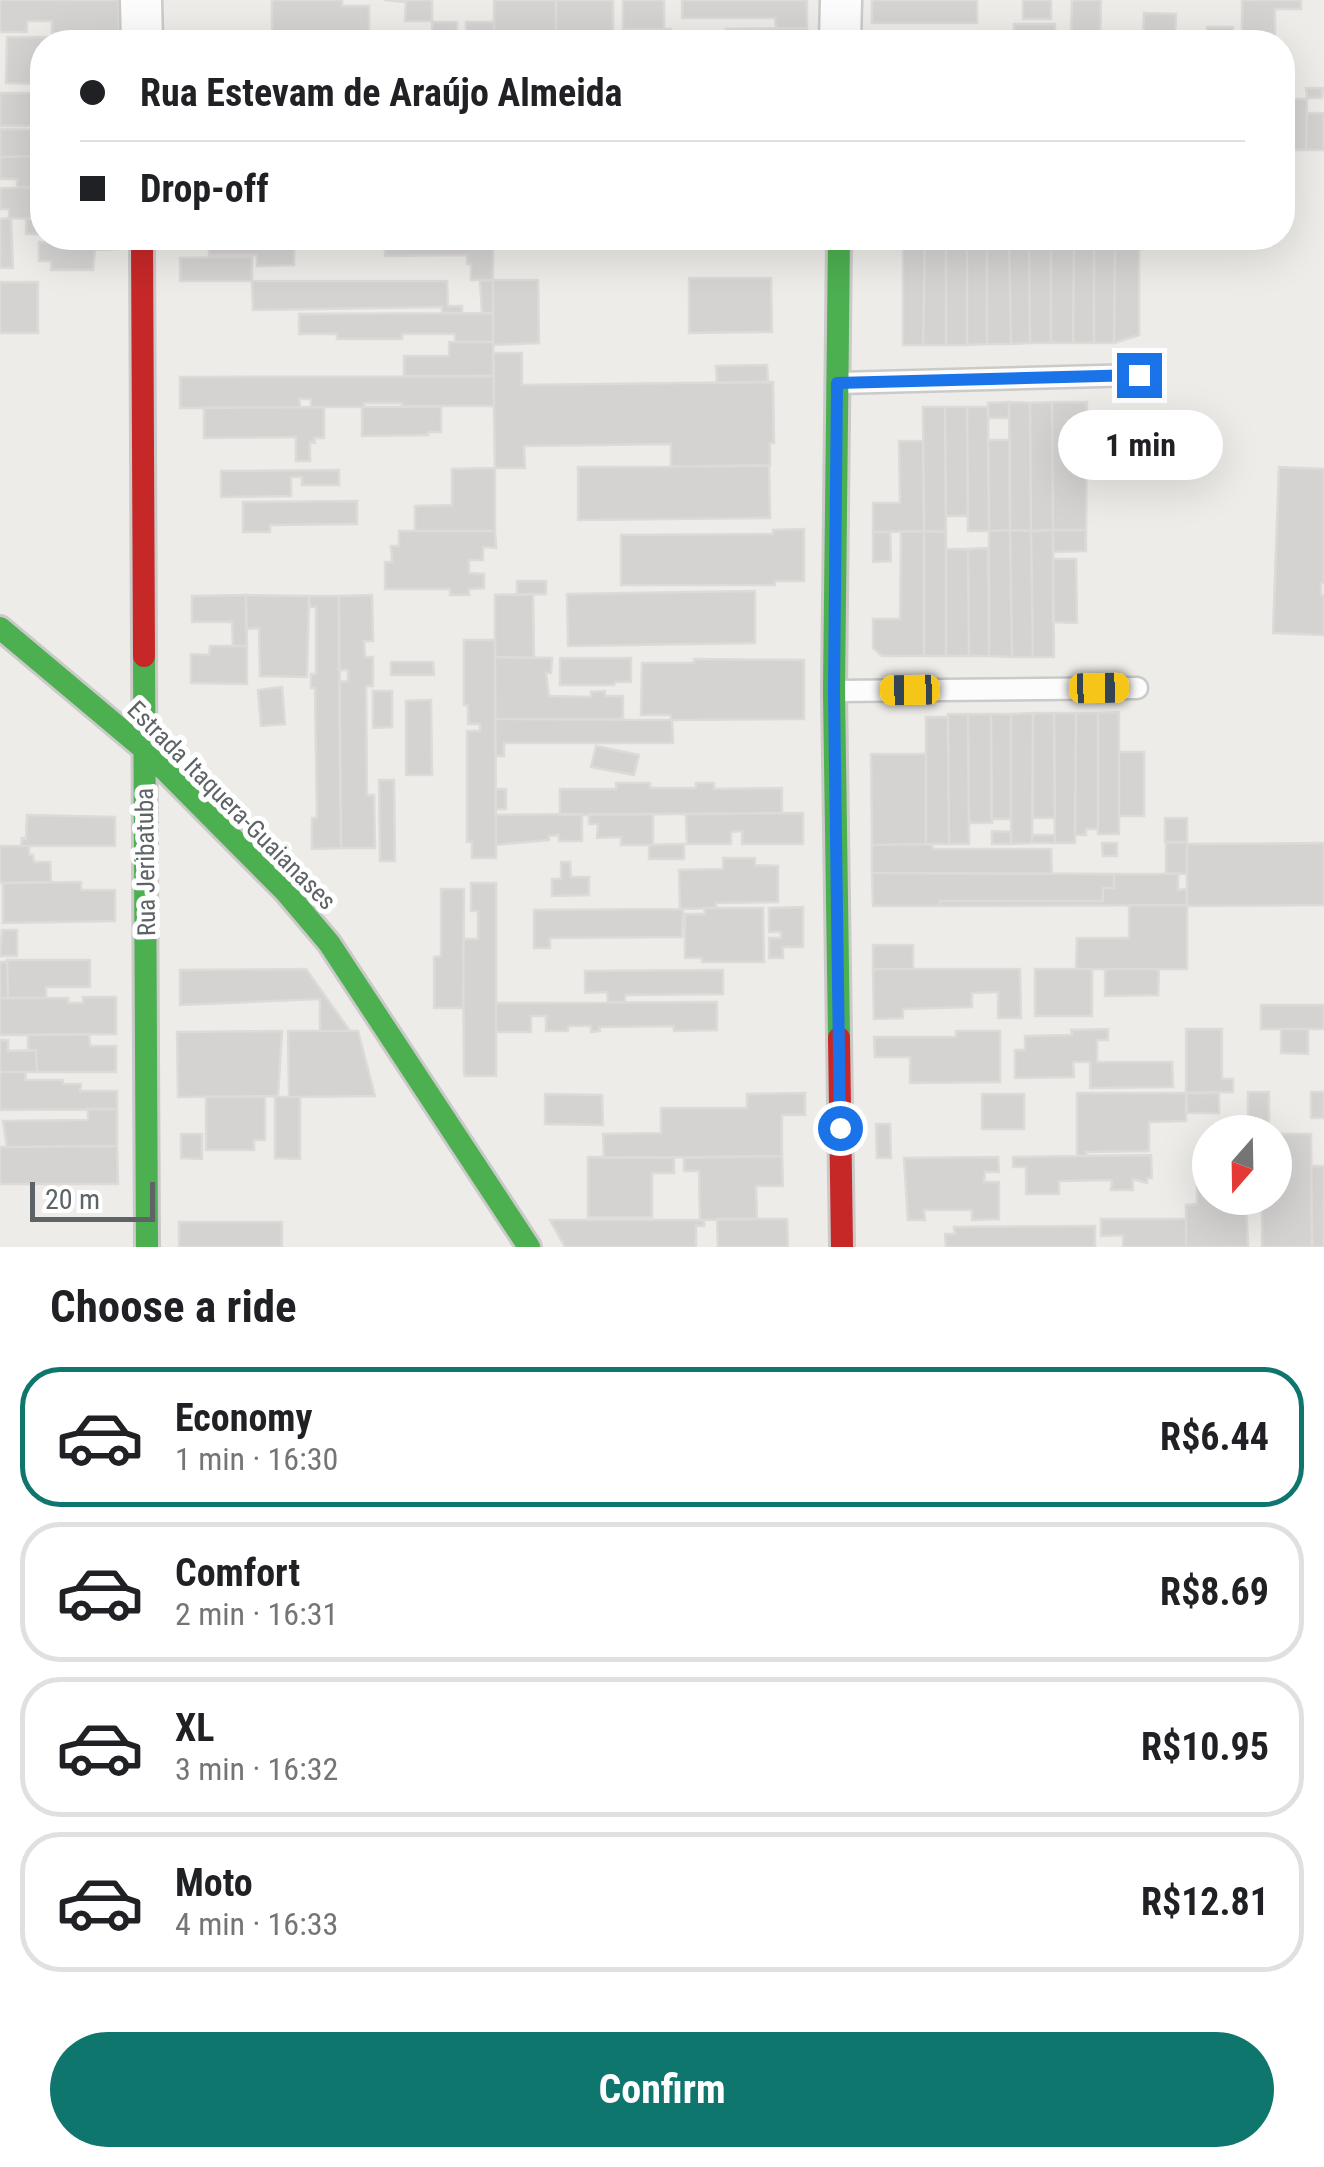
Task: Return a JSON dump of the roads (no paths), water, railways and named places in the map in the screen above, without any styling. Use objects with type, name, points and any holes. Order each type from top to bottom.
[{"type":"street","points":[[142,0],[142,30]]},
{"type":"street","points":[[840,30],[841,0]]},
{"type":"street","name":"Rua Jeribatuba","points":[[142,250],[147,1247]]},
{"type":"street","points":[[838,250],[834,692],[842,1247]]},
{"type":"street","name":"Estrada Itaquera-Guaianases","points":[[0,628],[143,748],[285,891],[329,943],[529,1247]]},
{"type":"lane","points":[[837,383],[1139,375]]},
{"type":"lane","points":[[834,692],[1137,688]]}]
